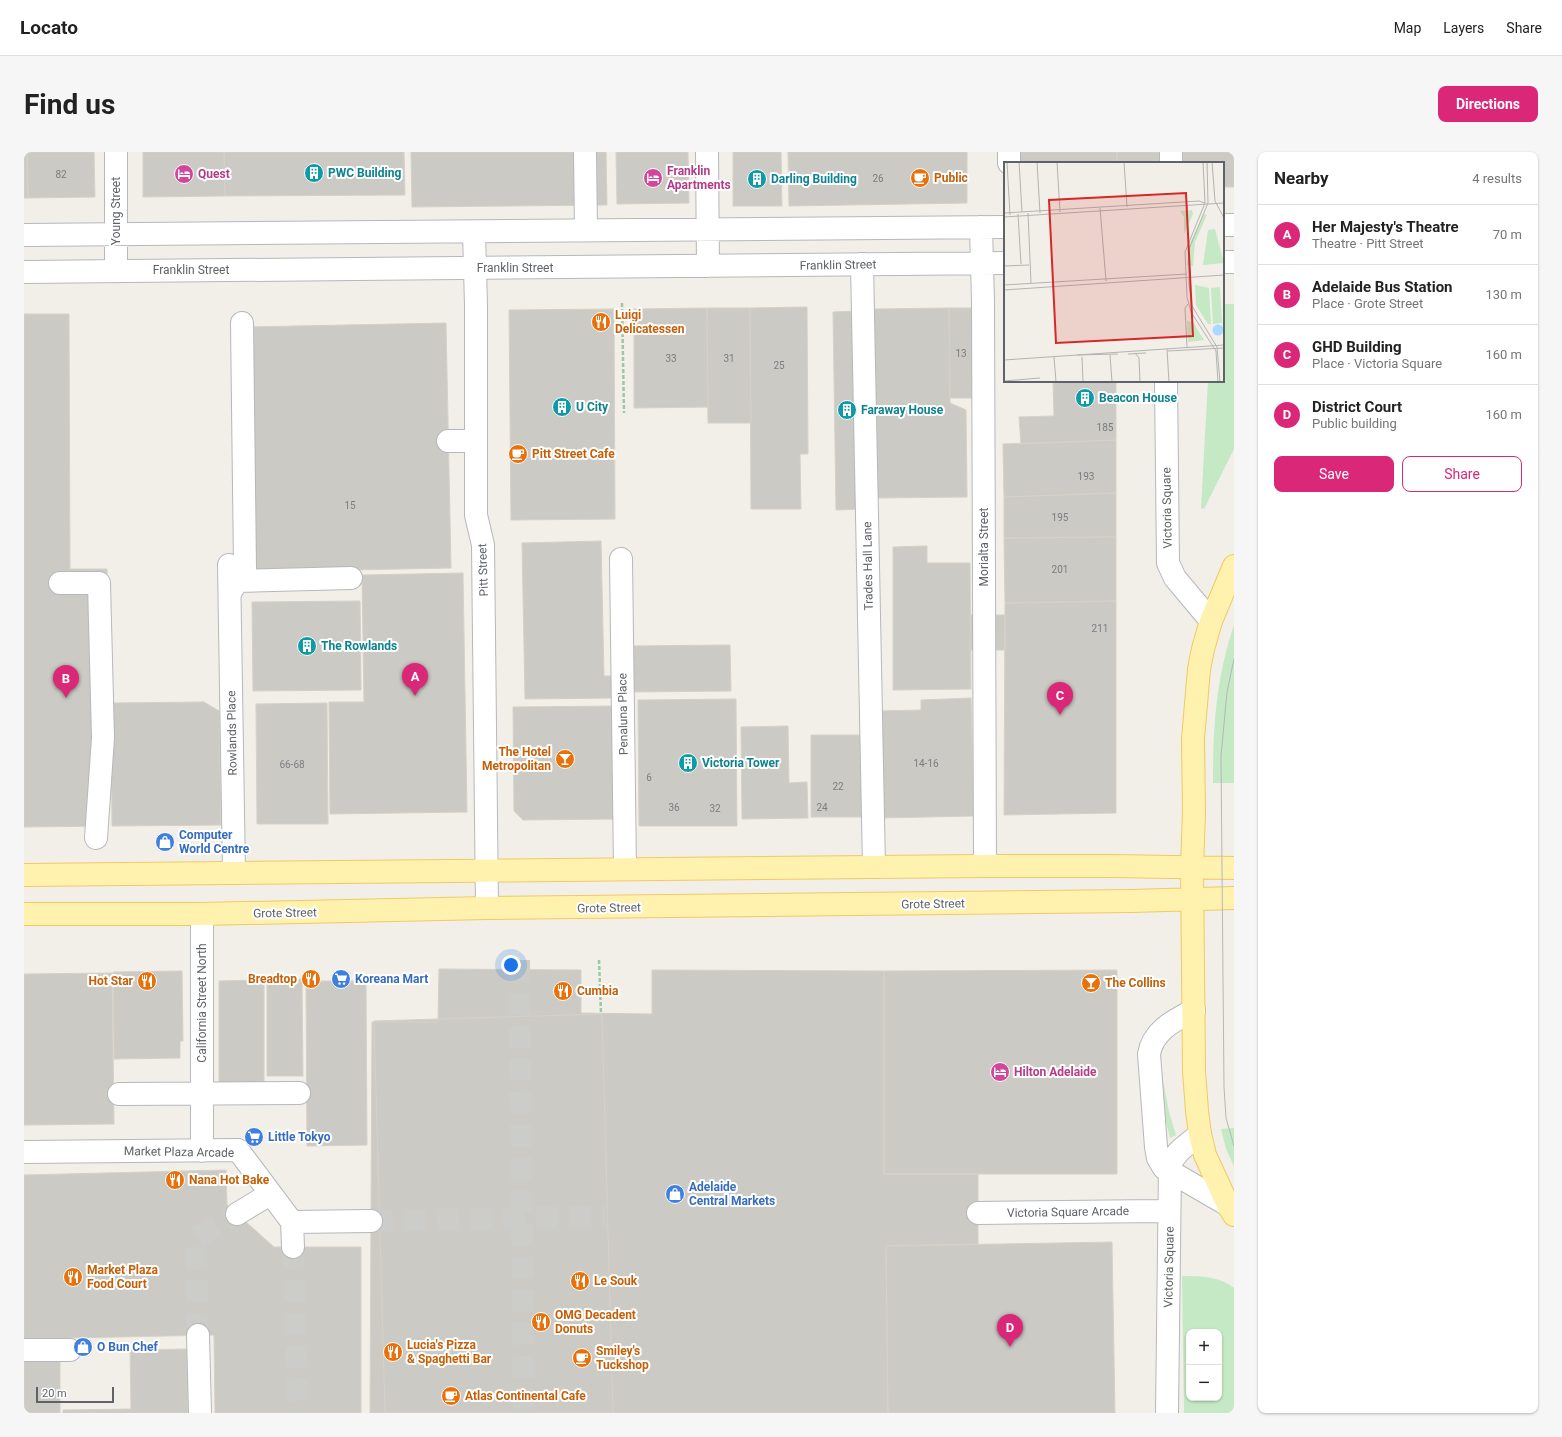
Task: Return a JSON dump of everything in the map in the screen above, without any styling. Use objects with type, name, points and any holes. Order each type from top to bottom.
[{"type":"main road","points":[[1231,1210],[1205,1155],[1200,1134],[1195,1089],[1192,867],[1194,812],[1193,739],[1199,669],[1211,621],[1234,566]]},
{"type":"main road","points":[[24,875],[986,866],[1234,868]]},
{"type":"main road","points":[[1193,900],[1234,898]]},
{"type":"main road","name":"Grote Street","points":[[24,914],[202,914],[487,908],[1193,900]]},
{"type":"street","name":"Young Street","points":[[116,152],[116,271]]},
{"type":"street","points":[[585,152],[586,230]]},
{"type":"street","points":[[707,152],[708,266]]},
{"type":"street","name":"Morialta Street","points":[[981,227],[986,866]]},
{"type":"street","points":[[24,235],[1004,227]]},
{"type":"street","name":"Pitt Street","points":[[474,232],[476,515],[483,545],[485,871],[487,908]]},
{"type":"street","name":"Trades Hall Lane","points":[[862,264],[874,867]]},
{"type":"street","name":"Franklin Street","points":[[24,272],[1004,264]]},
{"type":"street","points":[[232,580],[245,568],[242,323]]},
{"type":"street","name":"Victoria Square","points":[[1166,382],[1168,563],[1175,578],[1211,621]]},
{"type":"street","points":[[448,441],[476,441]]},
{"type":"street","name":"Penaluna Place","points":[[622,559],[625,869]]},
{"type":"street","points":[[232,580],[351,578]]},
{"type":"street","name":"Rowlands Place","points":[[232,580],[234,873]]},
{"type":"street","points":[[60,583],[99,583],[103,738],[96,838]]},
{"type":"street","points":[[1193,900],[1234,909]]},
{"type":"street","name":"California Street North","points":[[202,914],[202,1151]]},
{"type":"street","points":[[1194,1010],[1161,1031],[1154,1038],[1151,1045],[1150,1054],[1156,1147],[1161,1164],[1164,1168],[1231,1210]]},
{"type":"street","points":[[119,1094],[299,1093]]},
{"type":"street","name":"Victoria Square","points":[[1167,1413],[1170,1172],[1173,1158],[1200,1134]]},
{"type":"street","name":"Market Plaza Arcade","points":[[24,1152],[238,1150],[292,1222]]},
{"type":"street","points":[[237,1214],[270,1194]]},
{"type":"street","name":"Victoria Square Arcade","points":[[978,1213],[1159,1211]]},
{"type":"street","points":[[293,1247],[292,1222],[371,1221]]},
{"type":"street","points":[[198,1340],[200,1413]]},
{"type":"street","points":[[24,1350],[70,1350]]},
{"type":"path","points":[[622,303],[624,413]]},
{"type":"path","points":[[599,960],[600,1013]]},
{"type":"green space","points":[[1224,304],[1234,304],[1234,449],[1204,509],[1201,508],[1208,382],[1224,382]]},
{"type":"green space","points":[[1234,625],[1234,783],[1213,783],[1215,723],[1219,684]]},
{"type":"green space","points":[[1162,1075],[1169,1112],[1176,1135],[1170,1138],[1164,1113],[1159,1076]]},
{"type":"green space","points":[[1234,1128],[1234,1166],[1226,1149],[1221,1129]]},
{"type":"green space","points":[[1182,1276],[1196,1276],[1216,1279],[1234,1288],[1234,1413],[1184,1413]]},
{"type":"building","points":[[24,152],[27,152],[28,198],[24,198]]},
{"type":"building","points":[[27,152],[94,152],[95,197],[28,198]]},
{"type":"building","name":"Quest","points":[[143,152],[224,152],[225,196],[143,197]]},
{"type":"building","name":"PWC Building","points":[[224,152],[404,152],[405,195],[225,196]]},
{"type":"building","points":[[411,152],[606,152],[607,205],[412,207]]},
{"type":"building","name":"Franklin Apartments","points":[[616,152],[688,152],[689,203],[617,204]]},
{"type":"building","name":"Darling Building","points":[[733,152],[781,152],[782,206],[733,206]]},
{"type":"building","points":[[788,152],[967,152],[967,203],[789,206]]},
{"type":"building","points":[[1017,152],[1117,152],[1117,162],[1017,162]]},
{"type":"building","points":[[1117,152],[1159,152],[1159,162],[1117,162]]},
{"type":"building","points":[[1183,152],[1234,152],[1234,187],[1224,187],[1224,162],[1183,162]]},
{"type":"building","points":[[807,307],[808,454],[800,454],[801,509],[751,509],[750,308]]},
{"type":"building","points":[[707,308],[708,407],[634,408],[634,309]]},
{"type":"building","points":[[707,308],[750,308],[751,423],[708,423]]},
{"type":"building","points":[[949,308],[950,403],[966,410],[967,497],[876,498],[874,309]]},
{"type":"building","points":[[949,308],[972,308],[973,398],[950,398]]},
{"type":"building","name":"U City","points":[[614,309],[615,519],[511,520],[509,310]]},
{"type":"building","name":"Faraway House","points":[[858,311],[861,509],[836,510],[833,312]]},
{"type":"building","points":[[24,314],[69,314],[70,569],[107,569],[108,826],[24,827]]},
{"type":"building","points":[[446,323],[451,568],[252,572],[247,327]]},
{"type":"building","name":"Beacon House","points":[[1053,382],[1116,382],[1116,440],[1021,444],[1019,417],[1054,416]]},
{"type":"building","points":[[1116,440],[1116,493],[1004,497],[1003,444]]},
{"type":"building","points":[[1116,493],[1116,537],[1004,538],[1004,497]]},
{"type":"building","points":[[1116,537],[1116,601],[1005,603],[1004,538]]},
{"type":"building","points":[[601,541],[604,676],[616,676],[616,698],[525,699],[522,543]]},
{"type":"building","points":[[927,546],[927,563],[970,563],[971,689],[893,690],[893,547]]},
{"type":"building","points":[[463,573],[467,812],[330,814],[329,702],[364,702],[362,575]]},
{"type":"building","name":"The Rowlands","points":[[360,601],[361,690],[253,691],[252,602]]},
{"type":"building","points":[[1116,601],[1116,813],[1004,815],[1005,603]]},
{"type":"building","points":[[970,615],[1005,615],[1005,650],[970,650]]},
{"type":"building","points":[[730,645],[731,691],[630,692],[629,646]]},
{"type":"building","points":[[971,698],[974,816],[880,818],[878,711],[921,710],[921,700]]},
{"type":"building","name":"Victoria Tower","points":[[736,699],[737,826],[639,826],[638,700]]},
{"type":"building","points":[[204,702],[219,711],[221,825],[112,826],[111,703]]},
{"type":"building","points":[[327,703],[328,824],[257,824],[256,704]]},
{"type":"building","name":"The Hotel Metropolitan","points":[[616,706],[616,819],[523,820],[514,811],[513,707]]},
{"type":"building","points":[[788,726],[789,783],[807,782],[808,818],[742,819],[741,727]]},
{"type":"building","points":[[811,735],[863,735],[865,817],[811,817]]},
{"type":"building","name":"Adelaide Central Markets","points":[[439,969],[581,970],[581,1013],[652,1014],[652,970],[884,971],[884,1174],[978,1174],[978,1244],[886,1246],[888,1413],[370,1413],[372,1022],[438,1022]]},
{"type":"building","name":"Hilton Adelaide","points":[[1117,970],[1117,1174],[884,1174],[884,971]]},
{"type":"building","points":[[182,971],[183,1041],[180,1041],[180,1058],[114,1059],[113,972]]},
{"type":"building","points":[[112,973],[114,1124],[24,1125],[24,974]]},
{"type":"building","points":[[302,979],[303,1076],[267,1076],[267,980]]},
{"type":"building","points":[[264,980],[264,1086],[219,1086],[219,981]]},
{"type":"building","points":[[306,981],[366,981],[367,1145],[307,1146]]},
{"type":"building","points":[[602,1014],[613,1413],[385,1413],[374,1021]]},
{"type":"building","points":[[226,1170],[227,1205],[274,1247],[361,1247],[361,1413],[215,1413],[214,1335],[24,1339],[24,1175]]},
{"type":"building","points":[[1112,1242],[1115,1413],[888,1413],[886,1246]]},
{"type":"building","points":[[187,1349],[188,1413],[63,1413],[63,1410],[131,1409],[130,1350]]},
{"type":"building","points":[[24,1359],[60,1359],[60,1413],[24,1413]]},
{"type":"tunnel","points":[[519,960],[524,1413]]},
{"type":"tunnel","points":[[198,1335],[196,1238],[237,1214]]},
{"type":"tunnel","points":[[371,1221],[606,1216]]},
{"type":"tunnel","points":[[293,1247],[298,1413]]},
{"type":"tram line","points":[[1234,659],[1227,692],[1221,756],[1224,1087],[1226,1118],[1234,1146]]},
{"type":"place","name":"PWC Building","points":[[314,173]]},
{"type":"place","name":"Quest","points":[[184,174]]},
{"type":"place","name":"Franklin Apartments","points":[[653,178]]},
{"type":"place","name":"Public","points":[[920,178]]},
{"type":"place","name":"Darling Building","points":[[757,179]]},
{"type":"place","name":"Luigi Delicatessen","points":[[601,322]]},
{"type":"place","name":"Beacon House","points":[[1085,398]]},
{"type":"place","name":"U City","points":[[562,407]]},
{"type":"place","name":"Faraway House","points":[[847,410]]},
{"type":"place","name":"Pitt Street Cafe","points":[[518,454]]},
{"type":"place","name":"The Rowlands","points":[[307,646]]},
{"type":"place","name":"Her Majesty's Theatre","points":[[415,696]]},
{"type":"place","name":"Adelaide Bus Station","points":[[66,698]]},
{"type":"place","name":"GHD Building","points":[[1060,715]]},
{"type":"place","name":"The Hotel Metropolitan","points":[[565,759]]},
{"type":"place","name":"Victoria Tower","points":[[688,763]]},
{"type":"place","name":"Computer World Centre","points":[[165,842]]},
{"type":"place","name":"Breadtop","points":[[311,979]]},
{"type":"place","name":"Koreana Mart","points":[[341,979]]},
{"type":"place","name":"Hot Star","points":[[147,981]]},
{"type":"place","name":"The Collins","points":[[1091,983]]},
{"type":"place","name":"Cumbia","points":[[563,991]]},
{"type":"place","name":"Hilton Adelaide","points":[[1000,1072]]},
{"type":"place","name":"Little Tokyo","points":[[254,1137]]},
{"type":"place","name":"Nana Hot Bake","points":[[175,1180]]},
{"type":"place","name":"Adelaide Central Markets","points":[[675,1194]]},
{"type":"place","name":"Market Plaza Food Court","points":[[73,1277]]},
{"type":"place","name":"Le Souk","points":[[580,1281]]},
{"type":"place","name":"OMG Decadent Donuts","points":[[541,1322]]},
{"type":"place","name":"O Bun Chef","points":[[83,1347]]},
{"type":"place","name":"District Court","points":[[1010,1347]]},
{"type":"place","name":"Lucia's Pizza & Spaghetti Bar","points":[[393,1352]]},
{"type":"place","name":"Smiley's Tuckshop","points":[[582,1358]]},
{"type":"place","name":"Atlas Continental Cafe","points":[[451,1396]]}]
